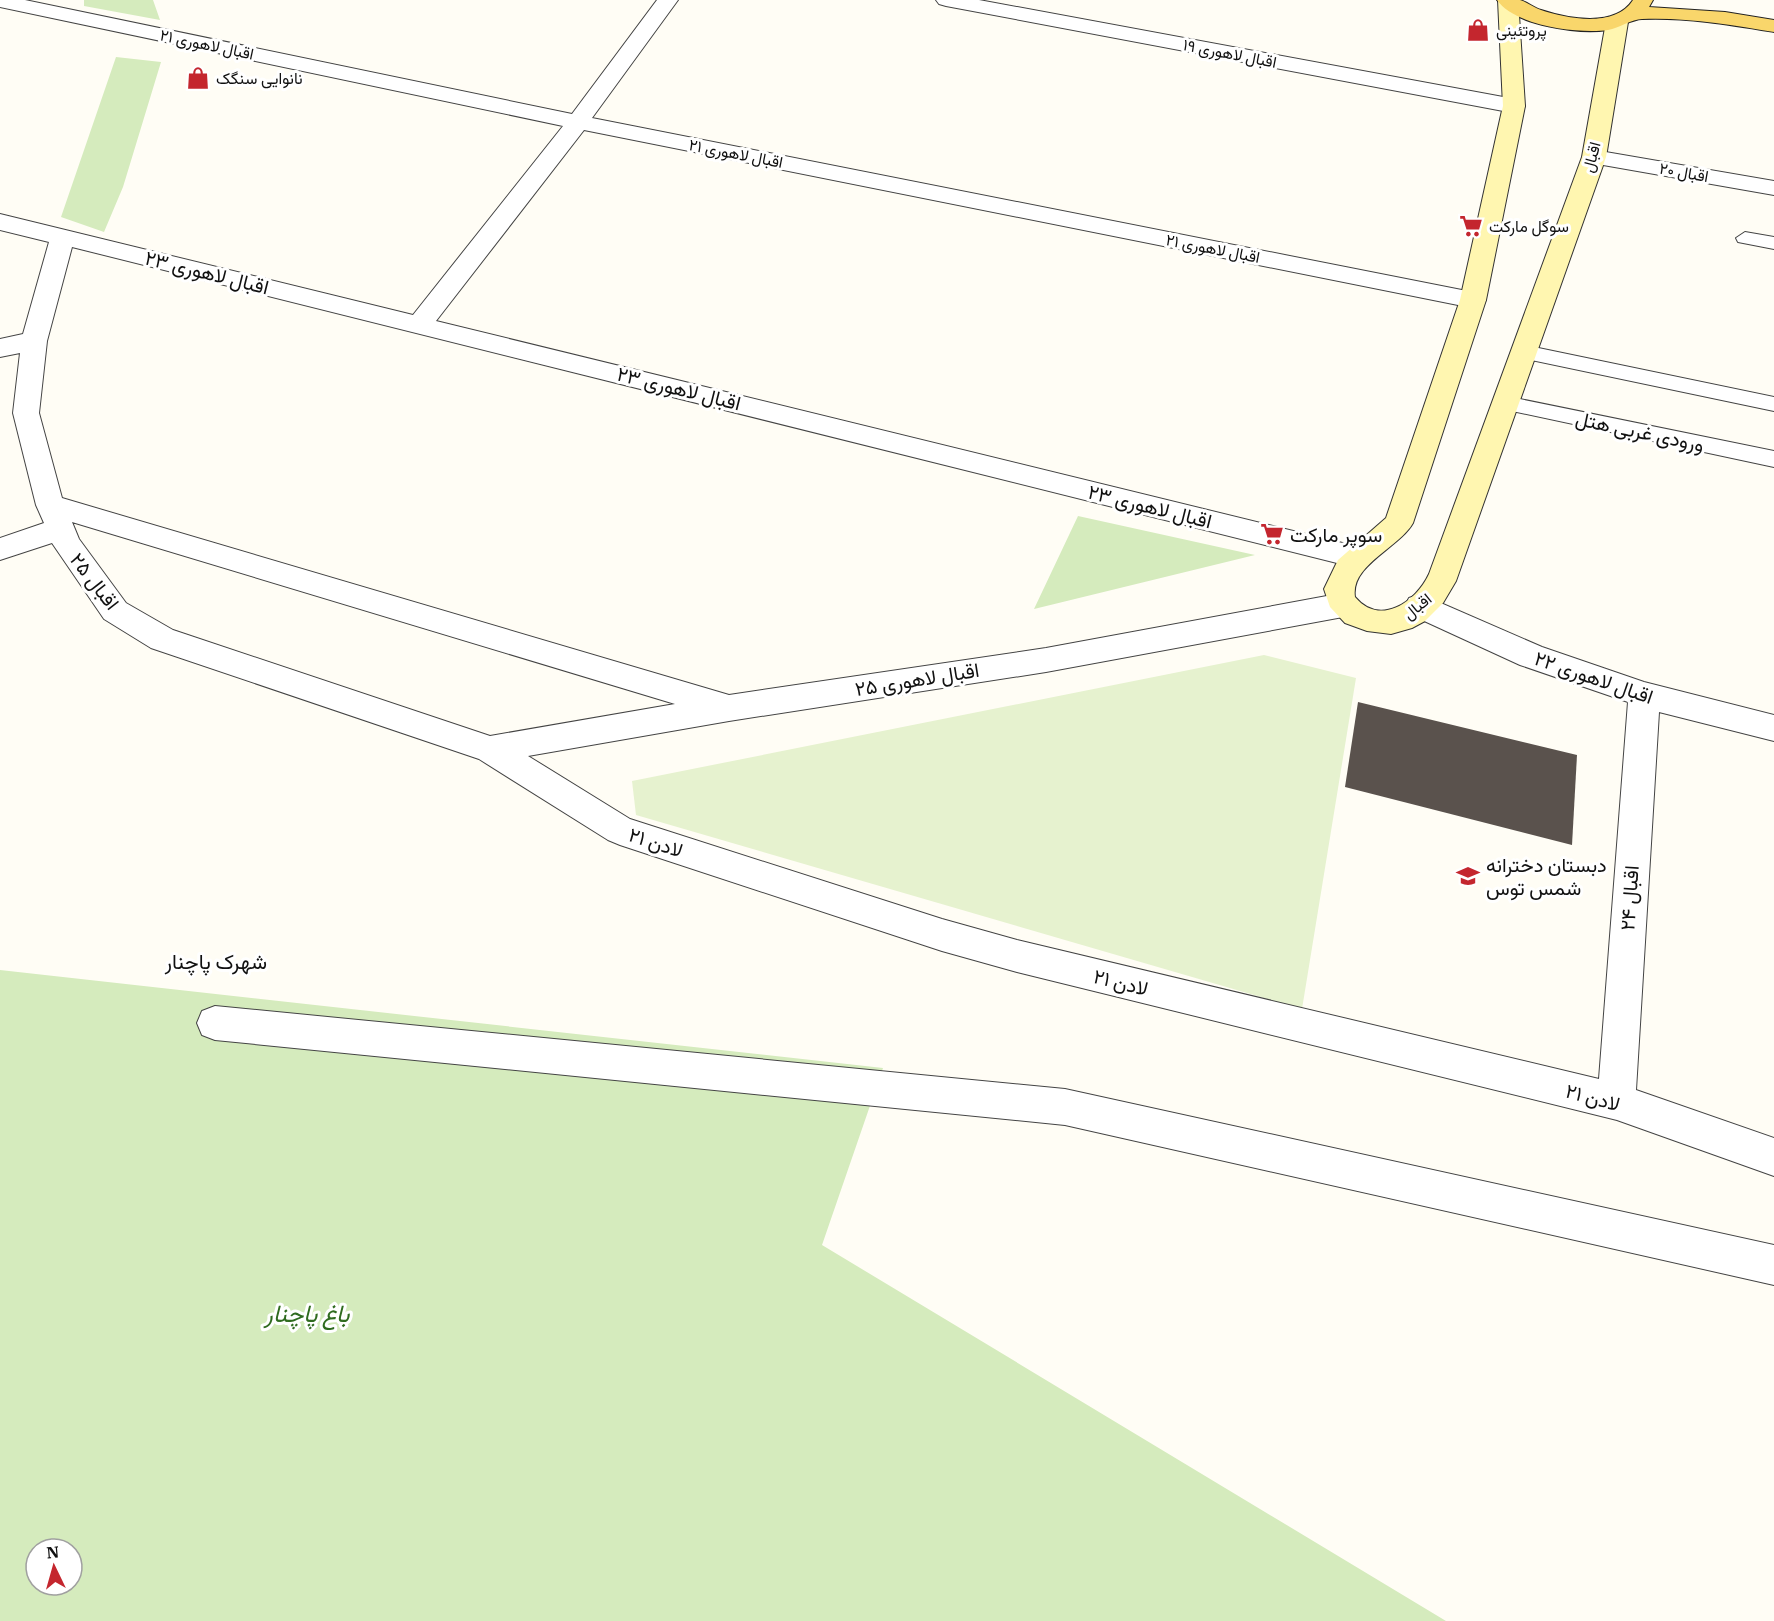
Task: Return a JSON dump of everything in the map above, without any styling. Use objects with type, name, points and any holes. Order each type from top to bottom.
[{"type":"main road","points":[[1507,0],[1530,14],[1558,22],[1589,25],[1633,11],[1725,18],[1774,26]]},
{"type":"street","points":[[420,324],[578,122],[668,0]]},
{"type":"street","name":"اقبال لاهوری ۱۹","points":[[946,0],[1514,106]]},
{"type":"street","points":[[1343,605],[1340,595],[1342,578],[1357,557],[1389,536],[1399,523],[1473,300],[1514,106],[1507,0]]},
{"type":"street","name":"اقبال لاهوری ۲۱","points":[[0,1],[578,122],[1473,300]]},
{"type":"street","name":"اقبال","points":[[1343,605],[1356,615],[1385,623],[1401,620],[1420,606],[1438,588],[1594,157],[1633,11]]},
{"type":"street","name":"اقبال ۲۰","points":[[1594,157],[1774,188]]},
{"type":"street","name":"اقبال لاهوری ۲۳","points":[[0,222],[1357,557]]},
{"type":"street","name":"اقبال ۲۵","points":[[62,238],[34,341],[26,413],[55,517],[67,544],[115,610],[162,639],[490,749]]},
{"type":"street","points":[[0,348],[34,341]]},
{"type":"street","points":[[0,549],[55,517],[729,708]]},
{"type":"street","name":"اقبال لاهوری ۲۵","points":[[490,749],[729,708],[1046,660],[1343,605]]},
{"type":"street","name":"اقبال لاهوری ۲۲","points":[[1420,606],[1531,656],[1644,695],[1774,728]]},
{"type":"street","name":"اقبال ۲۴","points":[[1617,1102],[1618,1048],[1644,695]]},
{"type":"street","name":"لادن ۲۱","points":[[490,749],[620,830],[942,935],[1017,956],[1617,1102],[1774,1157]]},
{"type":"street","points":[[214,1023],[1065,1107],[1774,1265]]},
{"type":"lane","points":[[1744,238],[1774,243]]},
{"type":"lane","points":[[1524,352],[1774,404]]},
{"type":"lane","name":"ورودی غربی هتل","points":[[1505,403],[1774,459]]},
{"type":"green space","points":[[84,0],[153,0],[160,20],[84,6]]},
{"type":"green space","points":[[116,57],[161,62],[123,187],[104,232],[61,217]]},
{"type":"green space","points":[[1078,516],[1255,555],[1034,609]]},
{"type":"green space","points":[[1264,655],[1356,678],[1302,1009],[636,815],[632,781]]},
{"type":"green space","name":"باغ پاچنار","points":[[0,970],[883,1068],[822,1245],[1446,1621],[0,1621]]},
{"type":"building","points":[[1358,702],[1577,755],[1572,845],[1345,787]]},
{"type":"place","name":"پروتئینی","points":[[1478,30]]},
{"type":"place","name":"نانوایی سنگک","points":[[198,78]]},
{"type":"place","name":"سوگل مارکت","points":[[1471,226]]},
{"type":"place","name":"سوپر مارکت","points":[[1272,534]]},
{"type":"place","name":"دبستان دخترانه شمس توس","points":[[1468,876]]},
{"type":"district","name":"شهرک پاچنار","points":[[216,961]]}]
